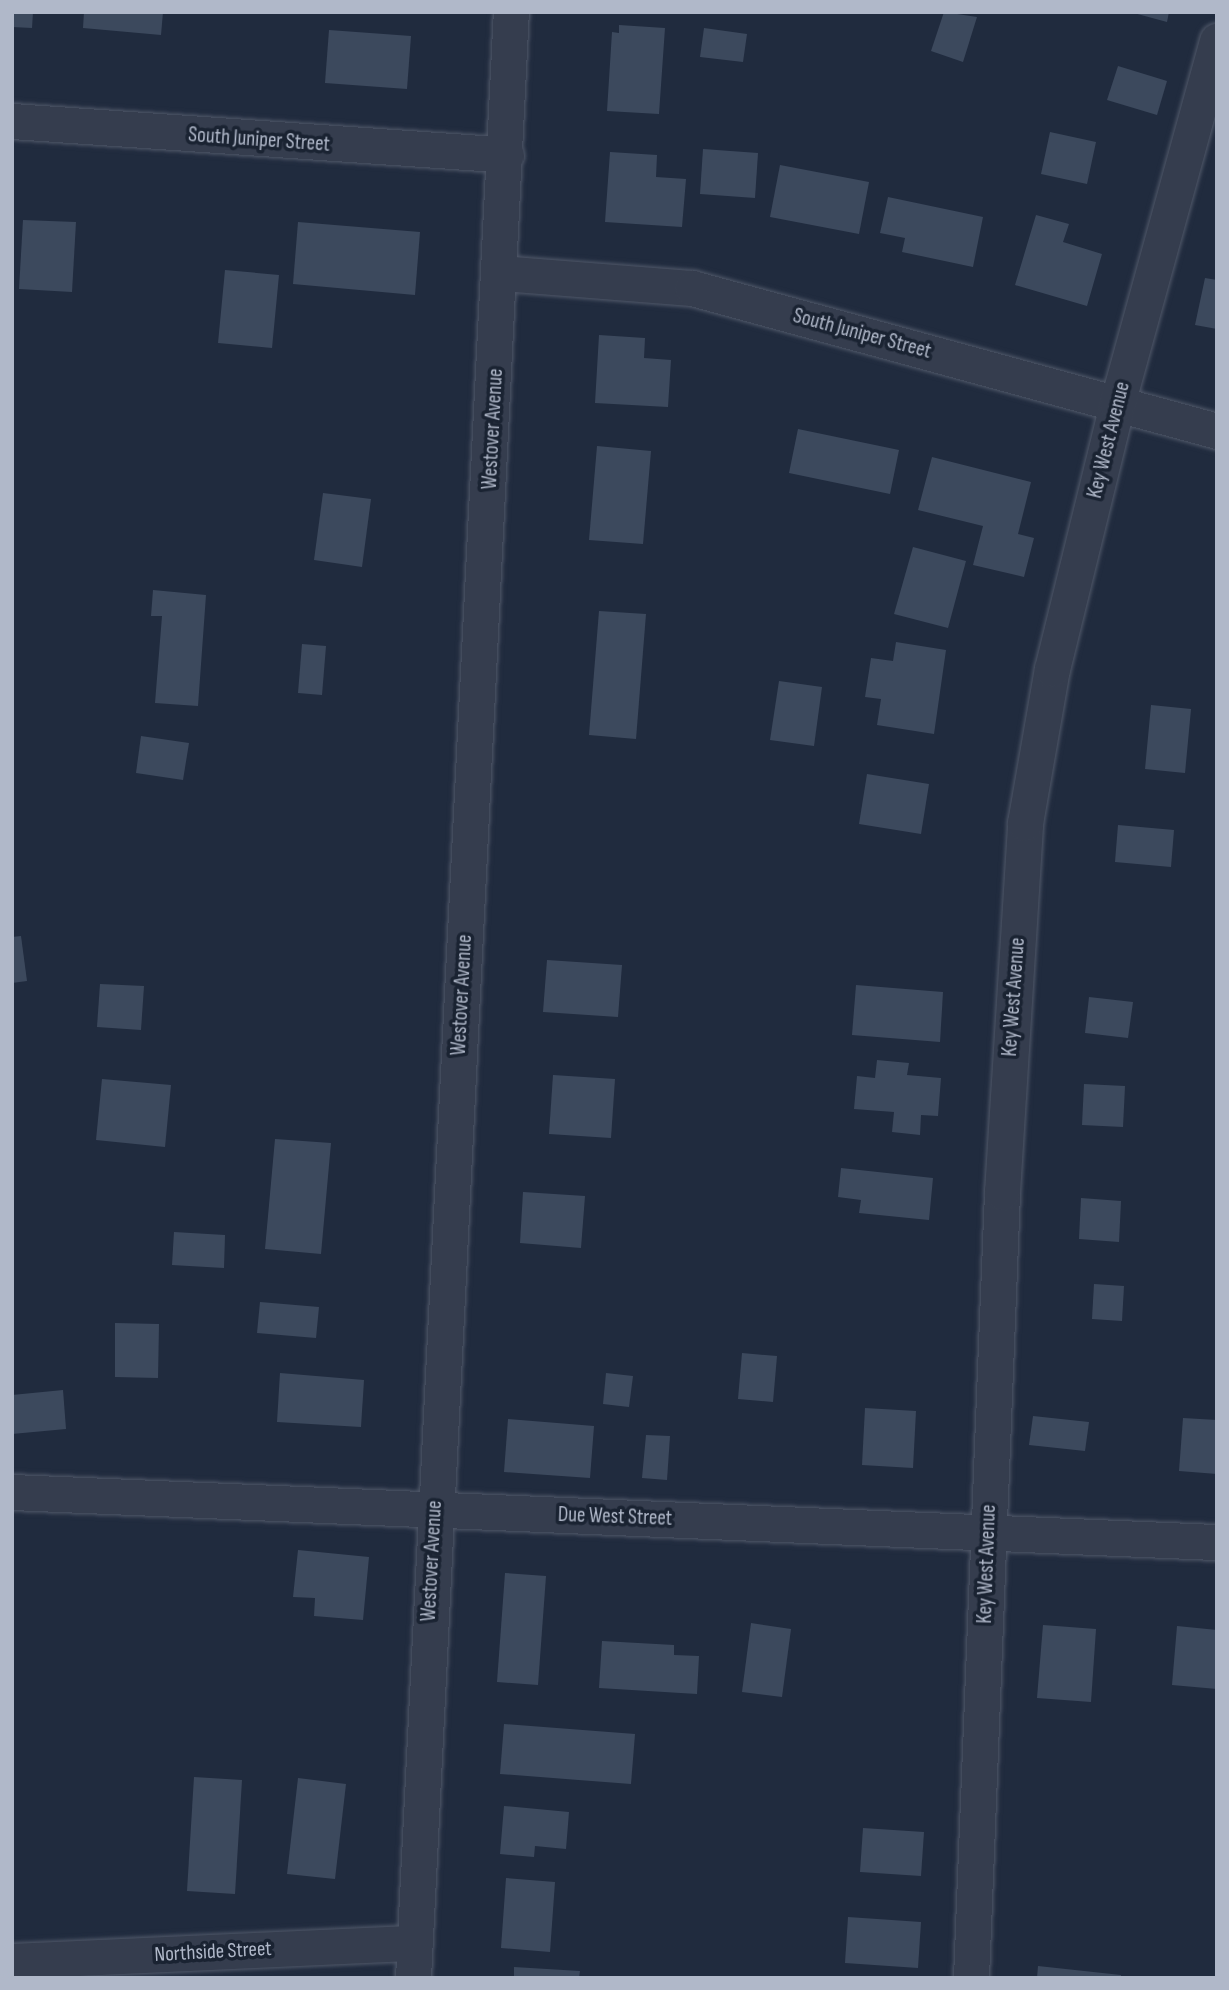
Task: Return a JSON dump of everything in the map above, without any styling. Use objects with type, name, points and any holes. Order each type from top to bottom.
[{"type":"street","name":"Westover Avenue","points":[[413,1978],[435,1510],[501,273],[511,12]]},
{"type":"street","name":"Key West Avenue","points":[[971,1978],[1002,1192],[1025,823],[1052,669],[1117,404],[1217,40]]},
{"type":"street","name":"South Juniper Street","points":[[12,121],[506,155]]},
{"type":"street","name":"South Juniper Street","points":[[501,273],[692,288],[1217,432]]},
{"type":"street","name":"Due West Street","points":[[12,1492],[1217,1542]]},
{"type":"street","name":"Northside Street","points":[[12,1961],[414,1943]]},
{"type":"building","points":[[12,12],[33,12],[32,28],[12,27]]},
{"type":"building","points":[[84,12],[163,12],[161,35],[83,28]]},
{"type":"building","points":[[944,12],[977,17],[963,62],[931,51]]},
{"type":"building","points":[[1130,12],[1169,12],[1167,22]]},
{"type":"building","points":[[619,25],[665,28],[659,114],[607,111],[612,32],[619,33]]},
{"type":"building","points":[[704,28],[747,34],[743,62],[700,57]]},
{"type":"building","points":[[329,30],[411,36],[407,89],[325,83]]},
{"type":"building","points":[[1118,66],[1167,81],[1157,115],[1107,100]]},
{"type":"building","points":[[1050,132],[1096,142],[1087,184],[1041,174]]},
{"type":"building","points":[[703,149],[758,153],[755,198],[700,194]]},
{"type":"building","points":[[610,152],[657,155],[656,177],[686,179],[682,227],[605,222]]},
{"type":"building","points":[[780,165],[869,182],[859,234],[770,217]]},
{"type":"building","points":[[888,197],[983,217],[973,267],[902,252],[905,238],[880,233]]},
{"type":"building","points":[[1036,215],[1069,224],[1063,242],[1102,254],[1087,306],[1015,285]]},
{"type":"building","points":[[23,220],[76,222],[72,292],[19,289]]},
{"type":"building","points":[[298,222],[420,232],[415,295],[293,284]]},
{"type":"building","points":[[225,270],[279,275],[272,348],[218,343]]},
{"type":"building","points":[[1205,278],[1217,280],[1217,329],[1195,325]]},
{"type":"building","points":[[599,335],[645,338],[644,358],[671,360],[668,407],[595,403]]},
{"type":"building","points":[[798,429],[899,450],[890,494],[789,473]]},
{"type":"building","points":[[597,446],[651,451],[643,544],[589,540]]},
{"type":"building","points":[[932,457],[1031,482],[1018,534],[1034,538],[1024,577],[973,565],[983,526],[918,510]]},
{"type":"building","points":[[323,493],[371,499],[362,567],[314,560]]},
{"type":"building","points":[[913,547],[966,561],[948,628],[894,614]]},
{"type":"building","points":[[153,590],[206,595],[198,706],[155,703],[162,616],[151,616]]},
{"type":"building","points":[[599,611],[646,614],[636,739],[589,735]]},
{"type":"building","points":[[896,642],[946,650],[934,734],[877,725],[881,699],[865,697],[871,658],[893,661]]},
{"type":"building","points":[[302,644],[326,646],[322,695],[298,693]]},
{"type":"building","points":[[779,681],[822,687],[814,746],[770,740]]},
{"type":"building","points":[[1151,705],[1191,709],[1185,773],[1145,769]]},
{"type":"building","points":[[141,736],[189,743],[183,780],[136,773]]},
{"type":"building","points":[[867,774],[929,784],[921,834],[859,824]]},
{"type":"building","points":[[1118,825],[1174,830],[1171,867],[1115,862]]},
{"type":"building","points":[[21,936],[27,981],[12,983],[12,937]]},
{"type":"building","points":[[547,960],[622,965],[618,1017],[543,1012]]},
{"type":"building","points":[[100,984],[144,986],[141,1030],[97,1027]]},
{"type":"building","points":[[856,985],[943,992],[940,1042],[852,1035]]},
{"type":"building","points":[[1089,997],[1133,1002],[1128,1038],[1085,1033]]},
{"type":"building","points":[[877,1060],[909,1063],[907,1075],[941,1078],[938,1116],[921,1115],[920,1135],[892,1132],[894,1112],[854,1109],[857,1076],[875,1078]]},
{"type":"building","points":[[553,1075],[615,1079],[611,1138],[549,1134]]},
{"type":"building","points":[[102,1079],[171,1085],[165,1147],[96,1140]]},
{"type":"building","points":[[1084,1084],[1125,1086],[1123,1127],[1082,1125]]},
{"type":"building","points":[[275,1139],[331,1143],[321,1254],[265,1249]]},
{"type":"building","points":[[841,1168],[933,1178],[929,1220],[859,1213],[861,1200],[838,1197]]},
{"type":"building","points":[[523,1192],[585,1196],[581,1248],[520,1243]]},
{"type":"building","points":[[1081,1198],[1121,1201],[1119,1242],[1079,1239]]},
{"type":"building","points":[[174,1232],[225,1235],[224,1268],[172,1265]]},
{"type":"building","points":[[1094,1284],[1124,1286],[1122,1321],[1092,1319]]},
{"type":"building","points":[[260,1302],[319,1307],[316,1338],[257,1333]]},
{"type":"building","points":[[115,1323],[159,1324],[158,1378],[115,1377]]},
{"type":"building","points":[[742,1353],[777,1356],[773,1402],[738,1399]]},
{"type":"building","points":[[280,1373],[364,1380],[361,1427],[277,1422]]},
{"type":"building","points":[[606,1373],[633,1376],[629,1407],[603,1404]]},
{"type":"building","points":[[63,1390],[66,1429],[12,1434],[12,1395]]},
{"type":"building","points":[[865,1408],[916,1411],[913,1468],[862,1465]]},
{"type":"building","points":[[1033,1416],[1089,1422],[1085,1451],[1029,1445]]},
{"type":"building","points":[[1183,1418],[1217,1420],[1217,1474],[1179,1471]]},
{"type":"building","points":[[508,1419],[594,1426],[590,1478],[504,1472]]},
{"type":"building","points":[[646,1435],[670,1436],[667,1480],[642,1478]]},
{"type":"building","points":[[298,1550],[369,1557],[363,1620],[314,1616],[315,1598],[293,1597]]},
{"type":"building","points":[[505,1573],[546,1576],[538,1685],[497,1682]]},
{"type":"building","points":[[751,1623],[791,1629],[782,1697],[742,1692]]},
{"type":"building","points":[[1043,1625],[1096,1629],[1091,1702],[1037,1698]]},
{"type":"building","points":[[1177,1626],[1217,1630],[1217,1689],[1172,1685]]},
{"type":"building","points":[[602,1641],[674,1645],[674,1655],[699,1656],[697,1694],[599,1688]]},
{"type":"building","points":[[504,1724],[635,1734],[631,1784],[500,1774]]},
{"type":"building","points":[[194,1777],[242,1780],[235,1894],[187,1891]]},
{"type":"building","points":[[298,1778],[346,1784],[335,1879],[287,1874]]},
{"type":"building","points":[[504,1806],[569,1812],[566,1849],[535,1846],[534,1857],[500,1854]]},
{"type":"building","points":[[863,1828],[924,1832],[921,1876],[860,1872]]},
{"type":"building","points":[[506,1878],[555,1882],[550,1952],[501,1948]]},
{"type":"building","points":[[848,1917],[921,1922],[918,1968],[845,1963]]},
{"type":"building","points":[[1038,1966],[1121,1975],[1121,1978],[1037,1978]]},
{"type":"building","points":[[514,1967],[580,1971],[579,1978],[514,1978]]}]
